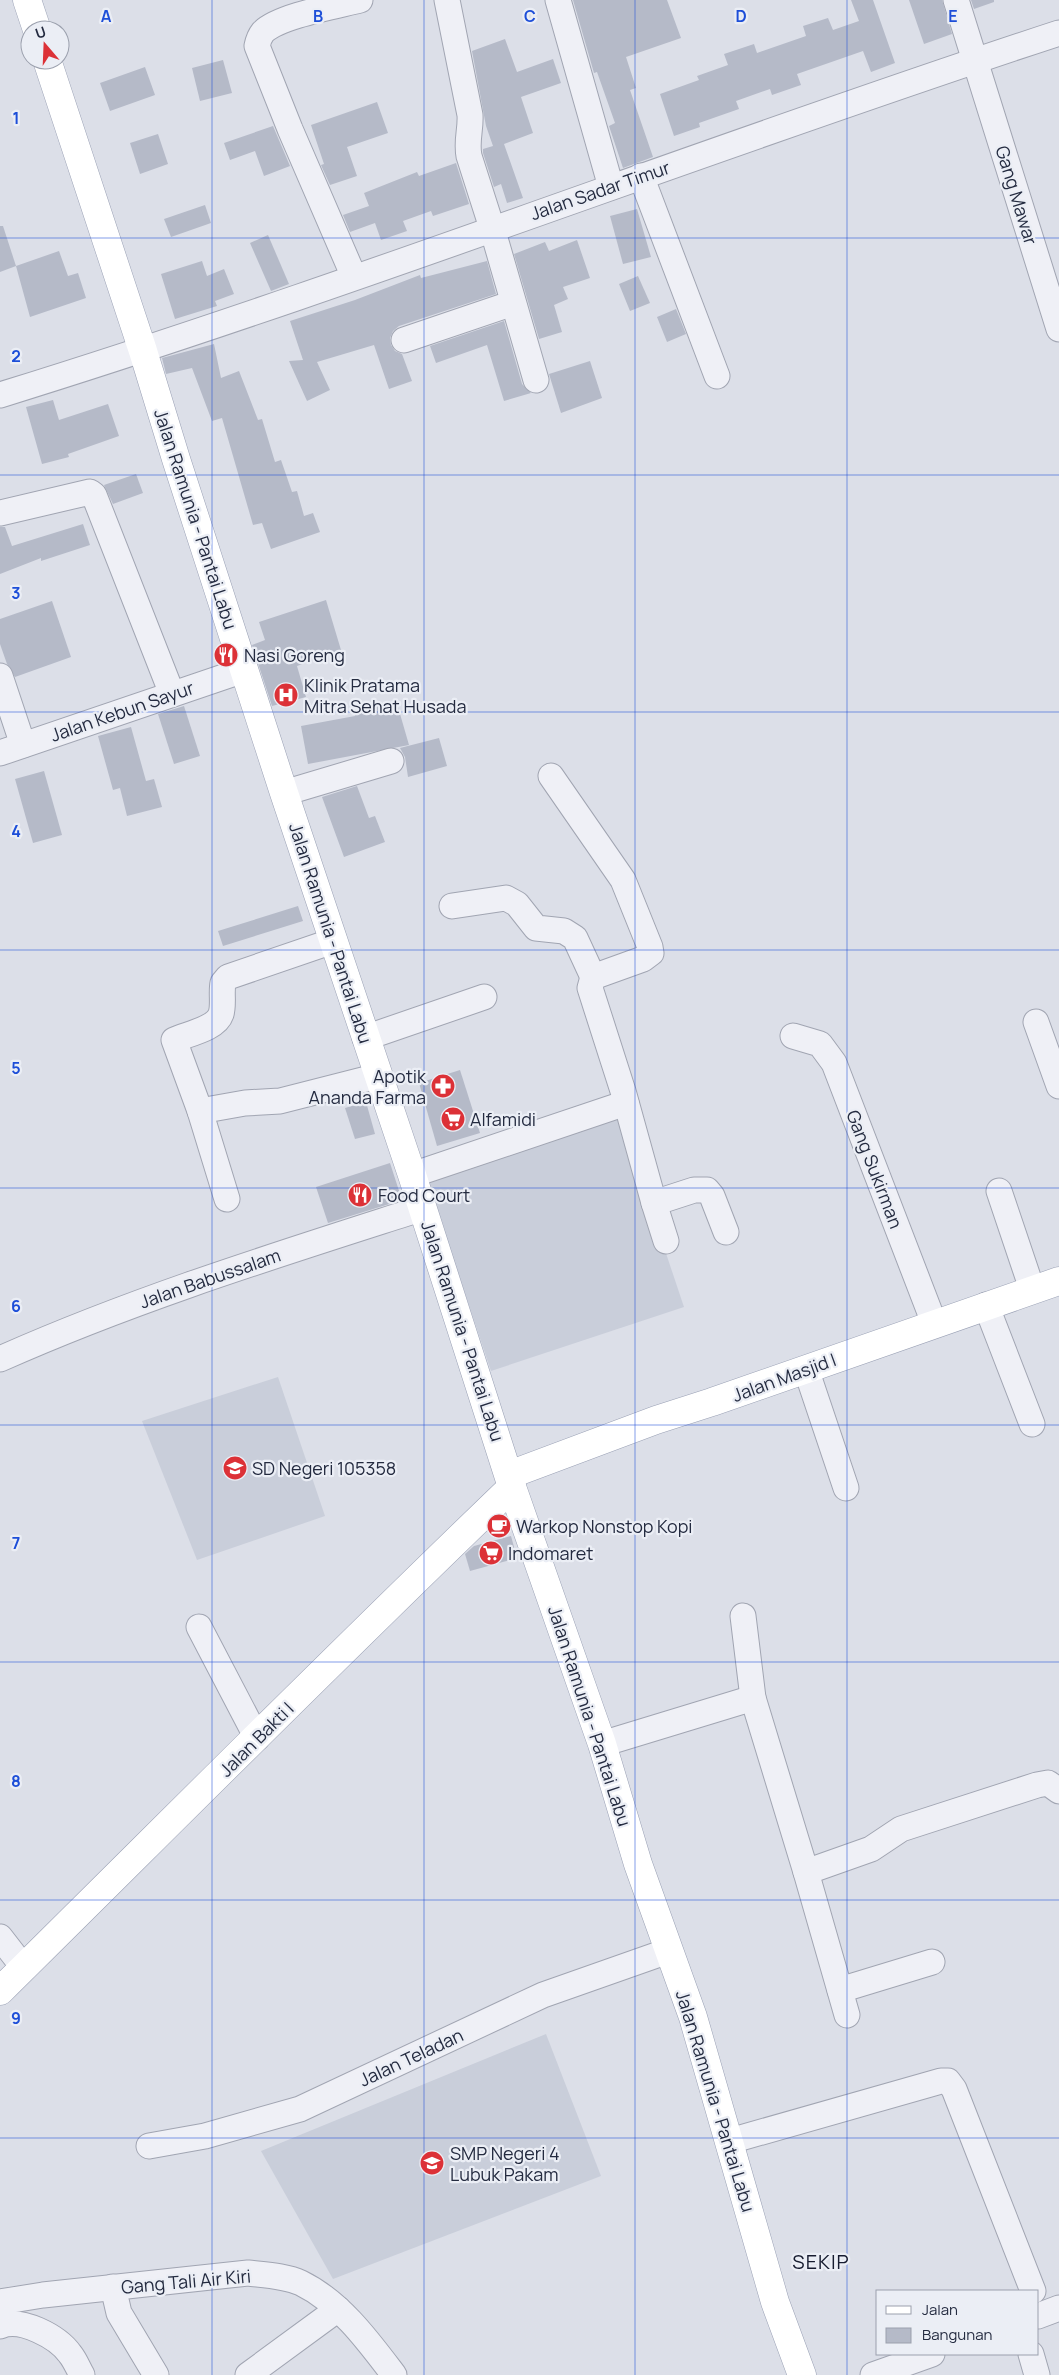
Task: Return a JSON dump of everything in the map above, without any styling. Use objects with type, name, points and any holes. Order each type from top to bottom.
[{"type":"main road","points":[[27,0],[34,20]]},
{"type":"main road","name":"Jalan Ramunia - Pantai Labu","points":[[50,70],[143,351],[284,793],[423,1208],[511,1481],[602,1744],[638,1864],[699,2036],[775,2302],[802,2375]]},
{"type":"main road","name":"Jalan Masjid I","points":[[511,1481],[656,1420],[1059,1280]]},
{"type":"main road","name":"Jalan Bakti I","points":[[0,1991],[257,1738],[511,1481]]},
{"type":"street","points":[[354,277],[290,129],[257,46],[258,38],[270,26],[360,0]]},
{"type":"street","points":[[446,0],[470,115],[468,150],[536,380]]},
{"type":"street","points":[[558,0],[611,186]]},
{"type":"street","name":"Gang Mawar","points":[[956,0],[1059,328]]},
{"type":"street","name":"Jalan Sadar Timur","points":[[0,395],[143,351],[611,186],[1059,33]]},
{"type":"street","points":[[642,176],[717,376]]},
{"type":"street","points":[[404,340],[512,303]]},
{"type":"street","points":[[0,513],[90,492],[94,495],[172,694]]},
{"type":"street","name":"Jalan Kebun Sayur","points":[[11,749],[244,670]]},
{"type":"street","points":[[0,676],[11,749]]},
{"type":"street","points":[[284,793],[391,761]]},
{"type":"street","points":[[552,776],[623,880],[650,948],[650,953],[642,959],[593,976]]},
{"type":"street","points":[[452,906],[498,897],[513,900],[536,928],[564,931],[575,938],[593,976],[590,988],[666,1241]]},
{"type":"street","points":[[228,1199],[200,1111],[174,1040],[218,1020],[221,1013],[223,982],[228,977],[333,941]]},
{"type":"street","points":[[366,1038],[484,997]]},
{"type":"street","points":[[1036,1022],[1059,1086]]},
{"type":"street","name":"Gang Sukirman","points":[[793,1036],[820,1044],[834,1063],[934,1323]]},
{"type":"street","points":[[200,1111],[245,1103],[280,1101],[378,1076]]},
{"type":"street","points":[[412,1175],[626,1103]]},
{"type":"street","points":[[654,1203],[694,1190],[707,1190],[712,1196],[726,1232]]},
{"type":"street","points":[[999,1191],[1032,1289]]},
{"type":"street","name":"Jalan Babussalam","points":[[0,1359],[50,1336],[208,1277],[423,1208]]},
{"type":"street","points":[[986,1305],[1032,1424]]},
{"type":"street","points":[[806,1368],[846,1488]]},
{"type":"street","points":[[743,1616],[753,1698],[847,2015]]},
{"type":"street","points":[[199,1627],[257,1738]]},
{"type":"street","points":[[602,1744],[753,1698]]},
{"type":"street","points":[[806,1872],[871,1849],[901,1829],[1037,1784],[1048,1783],[1059,1792]]},
{"type":"street","points":[[0,1937],[24,1968]]},
{"type":"street","name":"Jalan Teladan","points":[[149,2146],[205,2136],[300,2109],[543,1995],[668,1951]]},
{"type":"street","points":[[840,1990],[932,1962]]},
{"type":"street","points":[[730,2141],[941,2080],[948,2081],[954,2089],[1033,2290]]},
{"type":"street","name":"Gang Tali Air Kiri","points":[[0,2302],[114,2293],[248,2273],[270,2275],[301,2283],[338,2309],[363,2334],[394,2375]]},
{"type":"street","points":[[114,2293],[156,2375]]},
{"type":"street","points":[[248,2375],[338,2309]]},
{"type":"street","points":[[0,2326],[16,2324],[30,2326],[41,2332],[69,2353],[82,2375]]},
{"type":"street","points":[[873,2375],[929,2355]]},
{"type":"street","points":[[1032,2355],[1037,2375]]},
{"type":"shaded area","points":[[620,1116],[684,1307],[491,1371],[427,1180]]},
{"type":"shaded area","name":"SD Negeri 105358","points":[[278,1377],[325,1516],[197,1560],[142,1421]]},
{"type":"shaded area","name":"SMP Negeri 4 Lubuk Pakam","points":[[546,2034],[601,2176],[333,2279],[261,2151]]},
{"type":"building","points":[[573,0],[667,0],[681,38],[626,57],[636,88],[630,90],[653,157],[623,168],[609,126],[615,123],[597,72],[594,73]]},
{"type":"building","points":[[851,0],[873,0],[895,63],[871,72],[863,51],[797,74],[801,85],[772,95],[770,89],[736,101],[739,109],[699,123],[700,127],[674,136],[660,94],[699,80],[697,76],[728,65],[724,54],[754,44],[757,53],[806,36],[803,26],[828,18],[833,30],[859,21]]},
{"type":"building","points":[[909,0],[942,0],[952,34],[924,44]]},
{"type":"building","points":[[971,0],[994,0],[994,2],[974,9]]},
{"type":"building","points":[[505,39],[517,72],[553,59],[561,83],[521,97],[533,133],[504,144],[523,198],[507,203],[501,184],[494,187],[483,153],[483,149],[493,146],[486,126],[472,51]]},
{"type":"building","points":[[223,60],[232,93],[200,101],[192,68]]},
{"type":"building","points":[[145,67],[155,95],[110,111],[100,83]]},
{"type":"building","points":[[377,102],[388,133],[347,147],[357,176],[330,185],[321,165],[324,164],[311,125]]},
{"type":"building","points":[[273,126],[290,166],[264,176],[255,151],[230,160],[224,143]]},
{"type":"building","points":[[158,134],[168,164],[140,174],[130,143]]},
{"type":"building","points":[[456,163],[469,204],[433,216],[431,211],[403,221],[407,231],[381,240],[375,223],[350,232],[343,215],[369,206],[364,193],[417,172],[419,176]]},
{"type":"building","points":[[205,205],[211,223],[171,237],[164,219]]},
{"type":"building","points":[[637,209],[651,257],[623,264],[610,216]]},
{"type":"building","points":[[0,226],[3,226],[16,266],[0,272]]},
{"type":"building","points":[[268,235],[289,284],[271,291],[250,243]]},
{"type":"building","points":[[577,240],[590,278],[563,287],[568,299],[554,305],[562,332],[539,339],[514,254],[545,242],[549,251]]},
{"type":"building","points":[[59,251],[68,276],[78,273],[86,298],[30,317],[16,266]]},
{"type":"building","points":[[202,261],[207,276],[224,269],[234,294],[215,301],[217,306],[175,319],[161,274]]},
{"type":"building","points":[[487,261],[496,294],[399,326],[393,331],[390,338],[391,345],[395,351],[402,354],[412,381],[389,389],[374,345],[317,362],[330,390],[307,401],[289,361],[303,360],[290,321],[355,300],[420,275],[421,278]]},
{"type":"building","points":[[638,276],[650,303],[630,311],[619,284]]},
{"type":"building","points":[[676,309],[686,334],[667,342],[657,317]]},
{"type":"building","points":[[504,321],[522,384],[531,393],[504,401],[487,345],[436,363],[430,346]]},
{"type":"building","points":[[214,344],[221,378],[239,371],[258,420],[262,419],[275,462],[281,460],[292,492],[297,491],[304,516],[313,513],[320,532],[271,549],[262,523],[253,525],[222,418],[212,421],[192,368],[166,374],[162,358]]},
{"type":"building","points":[[590,361],[602,398],[561,413],[549,374]]},
{"type":"building","points":[[53,400],[59,420],[108,404],[119,436],[68,454],[69,457],[42,464],[26,407]]},
{"type":"building","points":[[136,474],[143,493],[113,504],[104,485]]},
{"type":"building","points":[[83,524],[90,545],[41,561],[41,558],[0,574],[0,527],[5,527],[12,546]]},
{"type":"building","points":[[326,600],[341,650],[297,666],[306,697],[272,706],[252,645],[265,640],[259,622]]},
{"type":"building","points":[[52,601],[71,657],[15,677],[7,664],[0,644],[0,619]]},
{"type":"building","points":[[396,700],[409,745],[308,764],[301,726],[355,716],[354,713]]},
{"type":"building","points":[[184,706],[200,756],[174,764],[158,714]]},
{"type":"building","points":[[131,727],[146,781],[154,779],[162,807],[127,816],[120,788],[113,790],[98,736]]},
{"type":"building","points":[[439,738],[447,766],[408,777],[405,757],[400,748]]},
{"type":"building","points":[[44,771],[62,835],[33,843],[15,779]]},
{"type":"building","points":[[357,786],[369,818],[375,816],[385,842],[344,857],[322,797]]},
{"type":"building","points":[[298,906],[303,921],[223,946],[218,931]]},
{"type":"building","name":"Alfamidi","points":[[460,1070],[480,1133],[437,1146],[419,1083]]},
{"type":"building","points":[[366,1102],[375,1134],[355,1139],[345,1108]]},
{"type":"building","name":"Food Court","points":[[390,1163],[402,1200],[328,1223],[316,1187]]},
{"type":"building","name":"Indomaret","points":[[511,1536],[517,1558],[470,1571],[465,1554],[474,1546]]},
{"type":"place","name":"Nasi Goreng","points":[[226,655]]},
{"type":"place","name":"Klinik Pratama Mitra Sehat Husada","points":[[286,695]]},
{"type":"place","name":"Apotik Ananda Farma","points":[[443,1086]]},
{"type":"place","name":"Alfamidi","points":[[453,1119]]},
{"type":"place","name":"Food Court","points":[[360,1195]]},
{"type":"place","name":"SD Negeri 105358","points":[[235,1468]]},
{"type":"place","name":"Warkop Nonstop Kopi","points":[[499,1526]]},
{"type":"place","name":"Indomaret","points":[[491,1553]]},
{"type":"place","name":"SMP Negeri 4 Lubuk Pakam","points":[[432,2163]]},
{"type":"district","name":"SEKIP","points":[[821,2261]]}]
